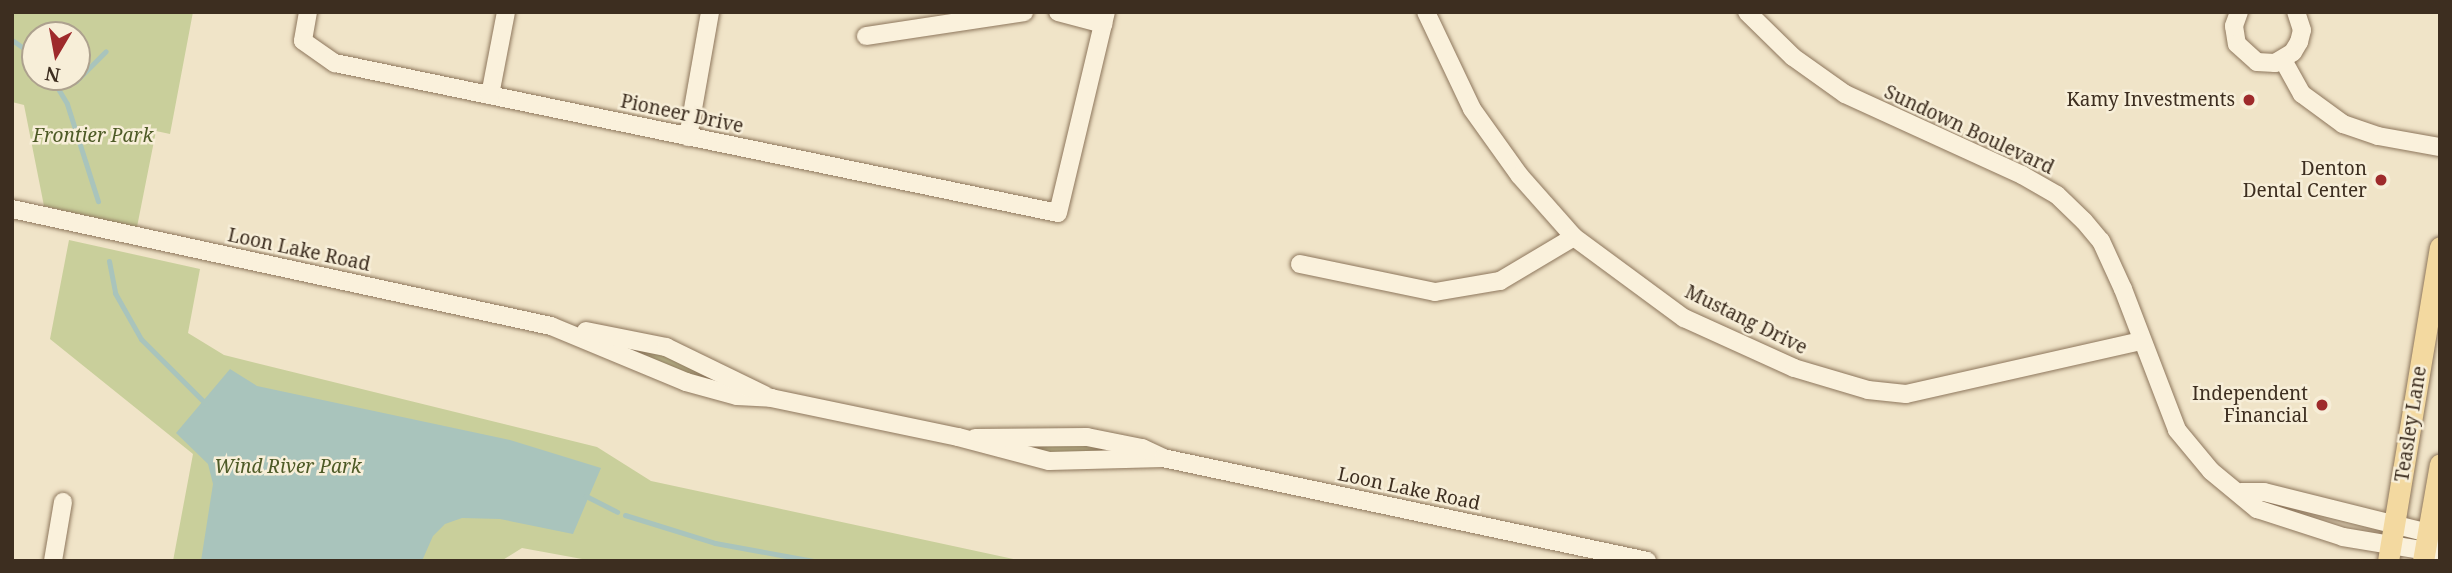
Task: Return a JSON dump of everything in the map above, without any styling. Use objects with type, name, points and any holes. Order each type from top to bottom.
[{"type":"main road","name":"Teasley Lane","points":[[2391,544],[2440,247]]},
{"type":"main road","name":"Teasley Lane","points":[[2431,547],[2440,464]]},
{"type":"street","name":"Pioneer Drive","points":[[308,12],[303,41],[335,63],[1058,213],[1104,18]]},
{"type":"street","points":[[490,95],[506,12]]},
{"type":"street","points":[[688,136],[710,12]]},
{"type":"street","points":[[866,36],[1024,12]]},
{"type":"street","points":[[1058,12],[1104,18]]},
{"type":"street","name":"Mustang Drive","points":[[1426,12],[1472,109],[1520,176],[1574,237],[1684,318],[1794,368],[1868,390],[1906,394],[2142,341]]},
{"type":"street","name":"Sundown Boulevard","points":[[1747,12],[1793,57],[1845,94],[2057,195],[2101,241],[2178,430],[2211,471],[2241,492],[2264,492],[2391,544],[2431,547]]},
{"type":"street","points":[[2239,12],[2234,26],[2244,54],[2257,62],[2283,60],[2299,42],[2302,30],[2296,12]]},
{"type":"street","points":[[2283,60],[2302,94],[2343,124],[2378,136],[2440,147]]},
{"type":"street","name":"Loon Lake Road","points":[[12,209],[576,332],[686,382],[737,396],[771,398],[958,437],[1049,461],[1163,458],[1647,561]]},
{"type":"street","points":[[1300,264],[1435,292],[1500,281],[1574,237]]},
{"type":"street","name":"Loon Lake Road","points":[[576,332],[593,330],[666,347],[771,398]]},
{"type":"street","points":[[53,561],[63,502]]},
{"type":"green space","name":"Frontier Park","points":[[12,12],[193,12],[170,134],[156,131],[137,227],[44,206],[24,105],[12,102]]},
{"type":"green space","name":"Wind River Park","points":[[69,240],[200,269],[188,333],[224,355],[597,447],[651,481],[1023,561],[593,561],[522,548],[501,561],[173,561],[193,454],[50,339]]},
{"type":"green space","points":[[617,340],[668,355],[735,386],[698,380],[631,351]]},
{"type":"green space","points":[[1089,444],[1134,451],[1064,455],[1010,445]]},
{"type":"water","points":[[230,369],[257,386],[510,440],[601,468],[573,534],[500,519],[462,518],[445,524],[433,536],[422,561],[201,561],[213,484],[208,464],[176,433]]},
{"type":"waterway","points":[[12,40],[21,46]]},
{"type":"waterway","points":[[91,66],[106,51]]},
{"type":"waterway","points":[[59,91],[67,104],[98,201]]},
{"type":"waterway","points":[[109,261],[115,293],[141,339],[206,404]]},
{"type":"waterway","points":[[586,496],[617,512]]},
{"type":"waterway","points":[[625,515],[715,543],[813,561]]},
{"type":"place","name":"Kamy Investments","points":[[2249,100]]},
{"type":"place","name":"Denton Dental Center","points":[[2381,180]]},
{"type":"place","name":"Independent Financial","points":[[2322,405]]}]
